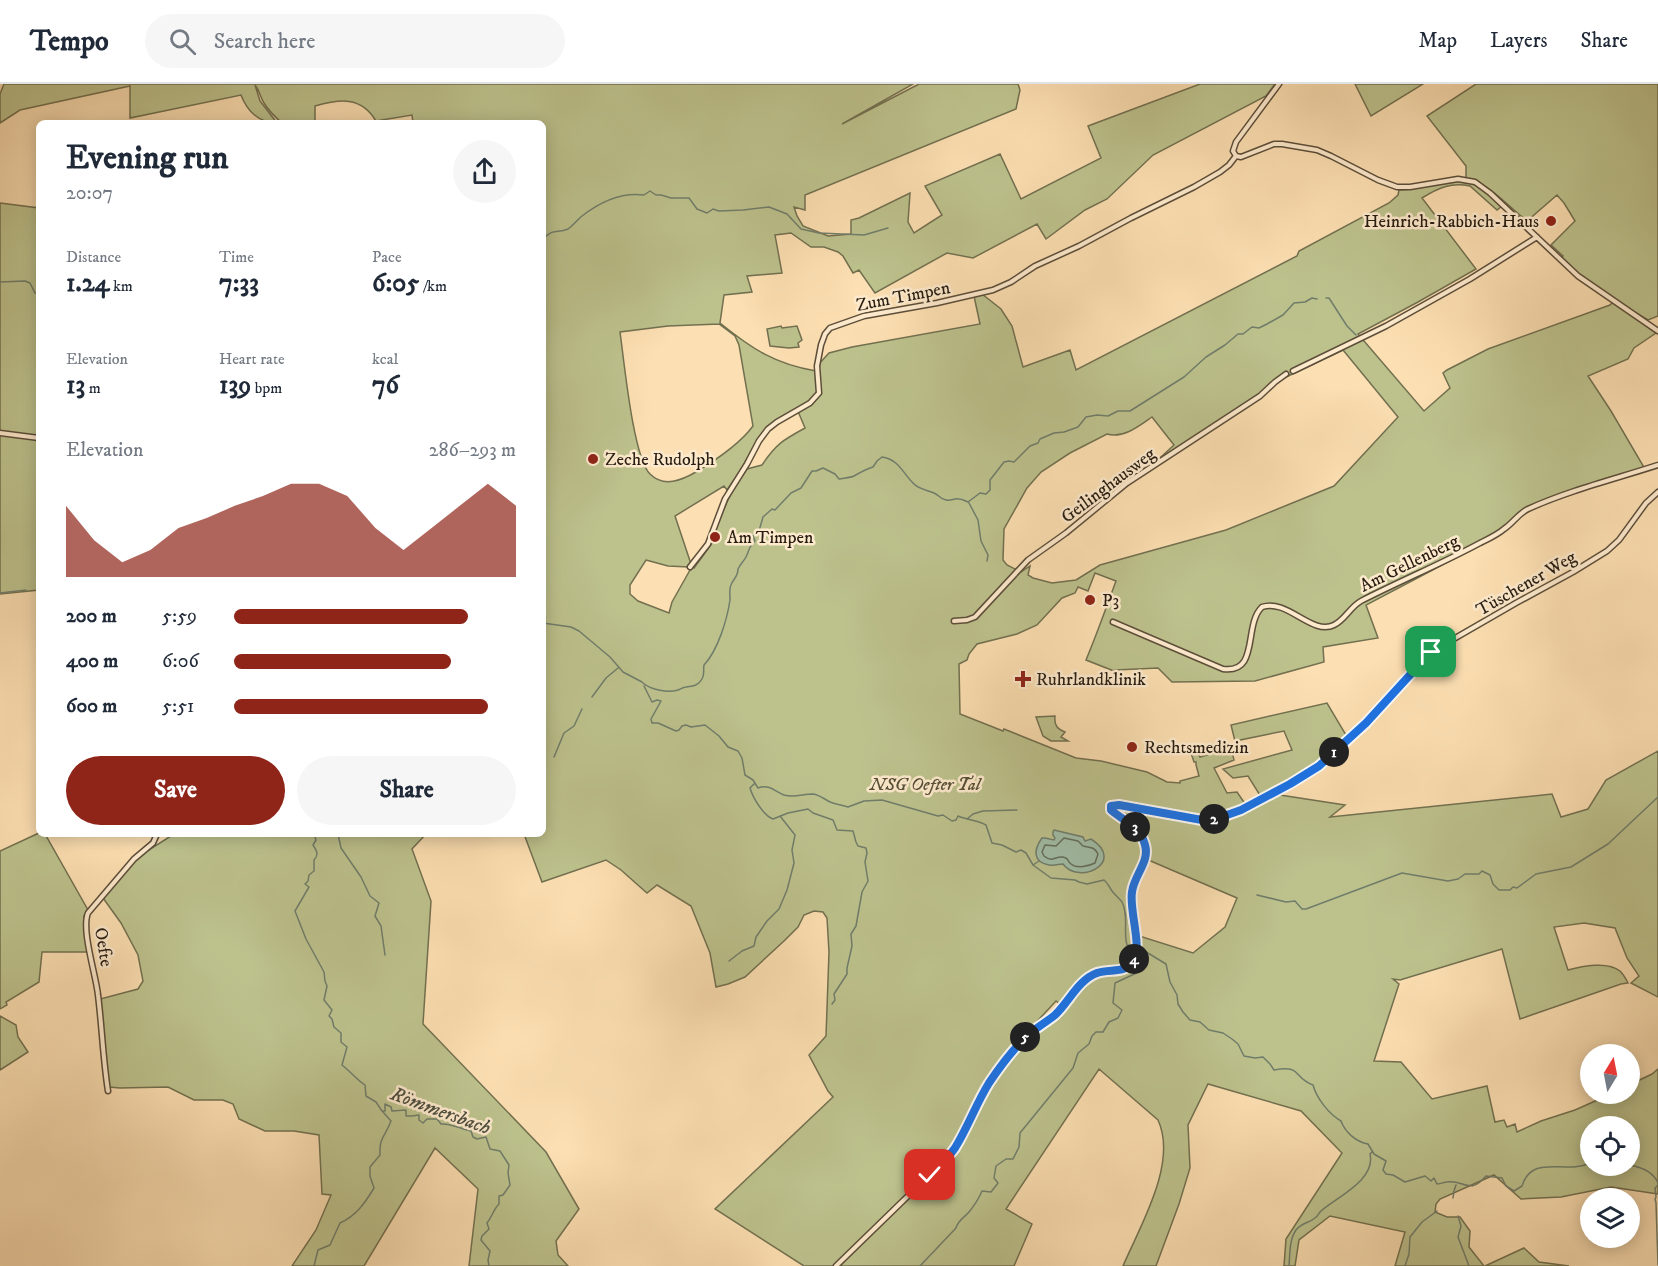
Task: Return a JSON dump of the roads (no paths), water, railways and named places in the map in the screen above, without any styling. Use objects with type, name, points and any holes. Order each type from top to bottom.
[{"type":"street","points":[[1279,84],[1236,142],[1233,151],[1236,156],[1241,157],[1274,144],[1282,144],[1317,150],[1397,187],[1410,187],[1454,179],[1475,182],[1490,193],[1578,276],[1658,331]]},
{"type":"street","name":"Zum Timpen","points":[[690,567],[708,544],[725,499],[759,441],[768,429],[810,403],[819,393],[817,366],[821,345],[830,328],[864,316],[938,303],[993,290],[1011,282],[1035,266],[1194,187],[1220,172],[1236,156]]},
{"type":"street","points":[[1293,371],[1386,326],[1470,279],[1537,237]]},
{"type":"street","name":"Geilinghausweg","points":[[954,621],[975,617],[1029,560],[1083,520],[1127,483],[1260,396],[1286,374]]},
{"type":"street","points":[[0,433],[36,438]]},
{"type":"street","name":"Am Gellenberg","points":[[1113,622],[1223,669],[1237,669],[1246,657],[1254,616],[1262,607],[1272,605],[1281,608],[1319,626],[1334,625],[1358,603],[1502,531],[1526,510],[1566,494],[1658,465]]},
{"type":"street","name":"Tüschener Weg","points":[[836,1266],[949,1156],[963,1134],[988,1084],[1022,1041],[1035,1028],[1055,1014],[1084,982],[1096,973],[1127,968],[1132,962],[1136,955],[1136,934],[1131,894],[1135,877],[1146,858],[1147,851],[1139,831],[1111,810],[1111,806],[1119,805],[1191,819],[1213,820],[1241,810],[1290,784],[1319,766],[1352,735],[1431,652],[1607,551],[1619,540],[1646,503],[1658,492]]},
{"type":"street","name":"Oefte","points":[[108,1091],[103,1061],[98,995],[86,929],[86,917],[134,859],[153,843],[156,837]]},
{"type":"water","points":[[1054,830],[1083,837],[1085,841],[1091,839],[1101,848],[1104,856],[1102,863],[1088,872],[1079,873],[1063,864],[1051,865],[1040,861],[1036,854],[1037,846],[1042,838],[1054,840]]},
{"type":"waterway","points":[[546,236],[568,229],[603,202],[627,195],[644,195],[650,191],[656,195],[671,198],[689,198],[697,209],[707,213],[713,209],[719,211],[769,207],[787,214],[801,229],[819,233],[864,235],[888,228]]},
{"type":"waterway","points":[[0,282],[25,281],[30,283],[36,293]]},
{"type":"waterway","points":[[643,683],[655,689],[669,691],[695,685],[700,681],[704,665],[714,651],[724,625],[730,600],[730,587],[755,541],[753,536],[759,531],[763,517],[772,509],[775,510],[791,493],[801,488],[812,471],[823,468],[835,474],[839,479],[851,477],[873,467],[882,457],[888,458],[896,463],[917,487],[944,499],[960,499],[968,502],[980,493],[986,494],[990,490],[990,480],[1004,462],[1014,462],[1040,439],[1078,427],[1086,417],[1108,416],[1118,411],[1130,411],[1184,377],[1206,357],[1238,334],[1243,334],[1252,327],[1259,328],[1267,324],[1283,315],[1294,303],[1305,302],[1312,298],[1317,299]]},
{"type":"waterway","points":[[1326,298],[1329,298],[1347,326],[1356,335]]},
{"type":"waterway","points":[[969,503],[978,520],[981,541],[988,555],[987,561]]},
{"type":"waterway","points":[[0,593],[26,590]]},
{"type":"waterway","points":[[546,623],[571,627],[579,631],[610,657],[623,672],[642,682]]},
{"type":"waterway","points":[[592,697],[606,678],[618,668]]},
{"type":"waterway","points":[[644,686],[652,702],[661,701],[651,719],[652,723],[658,723],[676,731],[686,725],[691,727],[705,725],[728,747],[738,751],[742,758],[745,775],[753,780],[758,788],[769,787],[788,796],[809,794],[820,796],[830,802],[848,807],[864,801],[882,800],[938,816],[943,815],[952,821],[958,816],[986,825],[992,843],[1016,852],[1021,850],[1026,853],[1033,865],[1051,878],[1075,880],[1087,884],[1104,880],[1122,902],[1125,912],[1127,945],[1134,947]]},
{"type":"waterway","points":[[554,757],[564,733],[574,726],[582,709]]},
{"type":"waterway","points":[[754,784],[750,788],[753,796],[769,817],[773,819],[808,809],[833,820],[837,830],[853,831],[858,846],[866,848],[865,862],[868,881],[862,892],[856,926],[851,934],[852,946],[847,974],[834,994],[835,1000],[832,1004]]},
{"type":"waterway","points":[[1257,895],[1286,902],[1295,901],[1302,909],[1306,909],[1402,873],[1448,881],[1458,879],[1465,874],[1479,874],[1482,871],[1490,875],[1493,884],[1499,890],[1510,890],[1513,887],[1517,888],[1536,874],[1571,867],[1608,844],[1658,797]]},
{"type":"waterway","points":[[967,819],[983,811],[1017,810]]},
{"type":"waterway","points":[[729,961],[742,951],[754,946],[756,937],[779,909],[787,890],[794,863],[792,850],[795,835],[780,816]]},
{"type":"waterway","name":"Römmersbach","points":[[315,837],[313,845],[317,855],[314,860],[314,871],[309,875],[305,884],[309,887],[295,911],[306,939],[324,972],[327,986],[324,1000],[332,1010],[329,1016],[334,1027],[341,1033],[341,1042],[347,1047],[342,1065],[365,1085],[366,1096],[376,1102],[382,1111],[385,1111],[385,1104],[391,1107],[392,1111],[406,1110],[406,1116],[419,1115],[419,1120],[423,1123],[427,1119],[437,1119],[441,1124],[471,1131],[473,1137],[477,1139],[486,1137],[490,1149],[500,1151],[509,1165],[510,1185],[503,1195],[499,1196],[499,1204],[487,1223],[489,1229],[482,1236],[481,1240],[490,1251],[489,1266]]},
{"type":"waterway","points":[[339,837],[341,848],[361,877],[370,896],[379,903],[375,916],[381,926],[385,955]]},
{"type":"waterway","points":[[1033,865],[1039,861]]},
{"type":"waterway","points":[[1138,947],[1166,964],[1178,1004],[1190,1020],[1200,1022],[1209,1030],[1223,1033],[1238,1044],[1244,1056],[1263,1057],[1274,1070],[1294,1070],[1306,1082],[1313,1085],[1324,1106],[1341,1121],[1348,1133],[1355,1139],[1368,1144],[1374,1154],[1386,1161],[1383,1170],[1386,1174],[1405,1182],[1425,1176],[1431,1181],[1434,1178],[1437,1184],[1453,1182],[1471,1186],[1486,1176],[1502,1178],[1506,1186],[1514,1191],[1522,1186],[1527,1176],[1534,1170],[1542,1167],[1580,1166]]},
{"type":"waterway","points":[[920,1266],[956,1228],[973,1207],[982,1191],[991,1192],[998,1183],[994,1178],[996,1166],[1006,1159],[1013,1159],[1019,1147],[1020,1133],[1073,1068],[1078,1053],[1089,1044],[1096,1032],[1103,1032],[1109,1022],[1118,1018],[1122,1010],[1113,1003],[1115,983],[1143,970]]},
{"type":"waterway","points":[[314,1266],[318,1250],[330,1245],[340,1223],[360,1208],[374,1188],[370,1167],[380,1155],[381,1141],[391,1121],[383,1112]]},
{"type":"waterway","points":[[1289,1266],[1291,1243],[1296,1230],[1313,1220],[1361,1180],[1367,1172],[1372,1152]]},
{"type":"waterway","points":[[1640,1168],[1653,1175],[1658,1183]]},
{"type":"waterway","points":[[1453,1198],[1456,1185]]},
{"type":"waterway","points":[[1658,1185],[1655,1188],[1658,1265]]},
{"type":"waterway","points":[[1405,1266],[1409,1254],[1410,1237],[1422,1222],[1437,1211]]},
{"type":"waterway","points":[[1458,1216],[1461,1226],[1458,1237],[1469,1266]]},
{"type":"place","name":"Heinrich-Rabbich-Haus","points":[[1551,221]]},
{"type":"place","name":"Zeche Rudolph","points":[[593,459]]},
{"type":"place","name":"Am Timpen","points":[[715,537]]},
{"type":"place","name":"P3","points":[[1090,600]]},
{"type":"place","name":"Ruhrlandklinik","points":[[1023,679]]},
{"type":"place","name":"Rechtsmedizin","points":[[1132,747]]},
{"type":"park label","name":"NSG Oefter Tal","points":[[925,784]]}]
